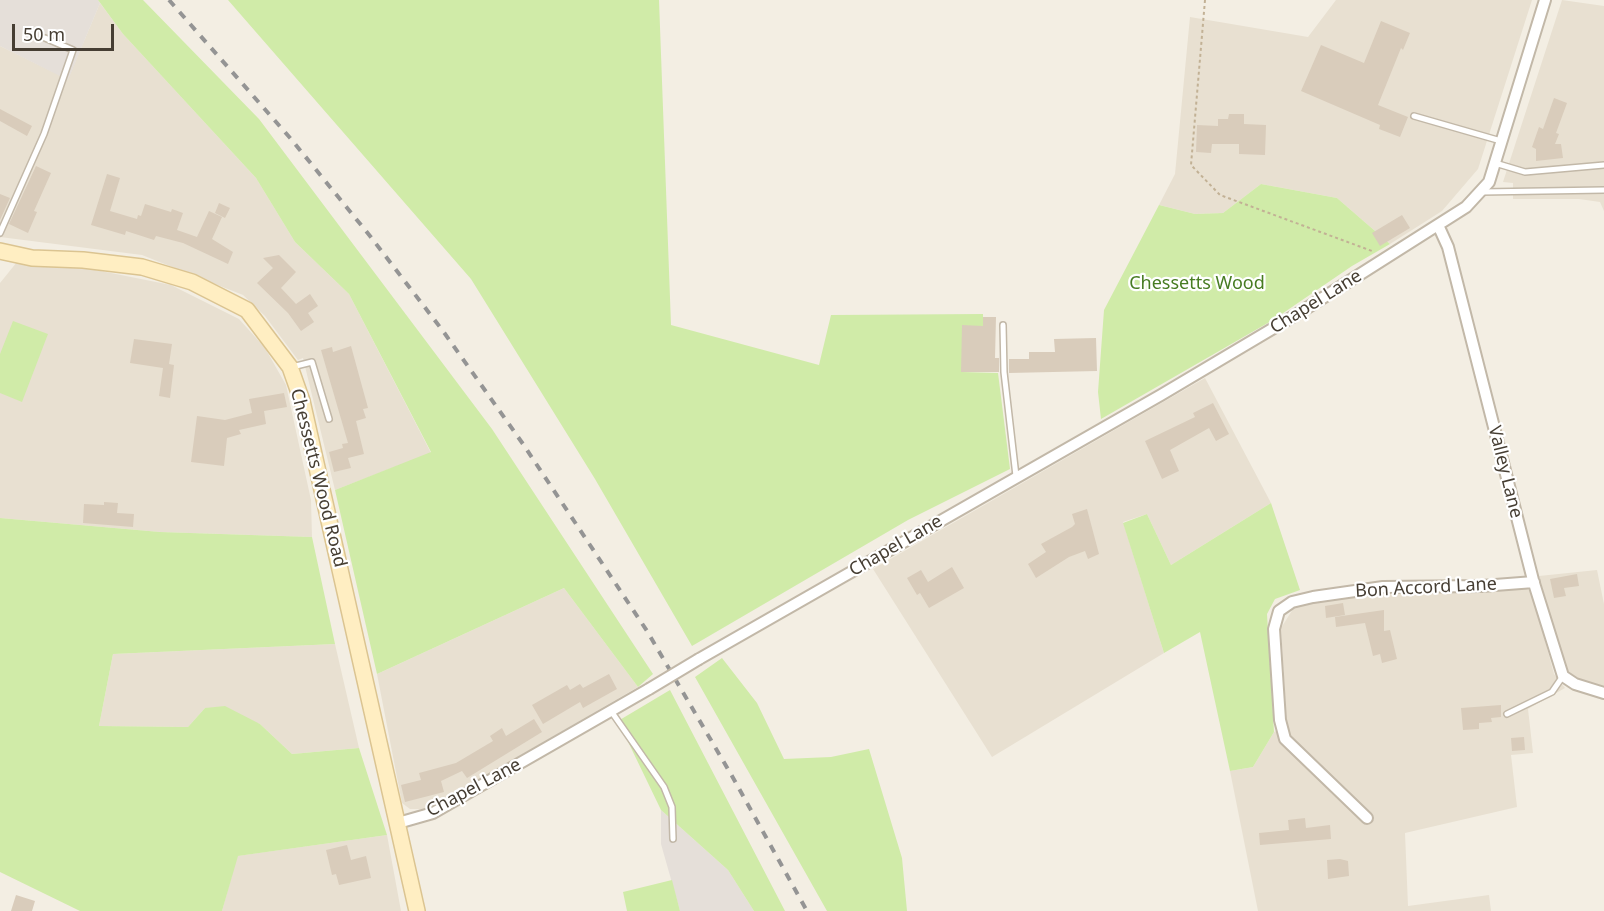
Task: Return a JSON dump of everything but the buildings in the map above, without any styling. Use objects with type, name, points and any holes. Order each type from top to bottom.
[{"type":"street","name":"Chapel Lane","points":[[398,823],[433,813],[1210,366],[1466,207],[1489,182],[1545,0]]},
{"type":"street","name":"Valley Lane","points":[[1438,225],[1448,247],[1534,582],[1563,675]]},
{"type":"street","name":"Chessetts Wood Road","points":[[0,251],[32,258],[83,260],[142,267],[192,282],[247,310],[290,368],[302,401],[417,911]]},
{"type":"street","name":"Bon Accord Lane","points":[[1367,818],[1285,739],[1280,720],[1274,629],[1280,611],[1292,602],[1313,597],[1383,587],[1482,586],[1534,582]]},
{"type":"street","points":[[1563,675],[1575,684],[1604,693]]},
{"type":"lane","points":[[0,233],[44,134],[73,50],[45,38]]},
{"type":"lane","points":[[1414,116],[1501,141]]},
{"type":"lane","points":[[1494,163],[1525,172],[1604,165]]},
{"type":"lane","points":[[1482,192],[1604,190]]},
{"type":"lane","points":[[1003,325],[1004,372],[1016,476]]},
{"type":"lane","points":[[290,368],[312,362],[329,419]]},
{"type":"lane","points":[[1507,714],[1552,692],[1563,675]]},
{"type":"lane","points":[[611,711],[664,787],[672,807],[673,839]]},
{"type":"path","name":"Chapel Lane","points":[[1205,0],[1191,165],[1220,195],[1387,257]]},
{"type":"shaded area","points":[[0,0],[98,0],[100,3],[68,80],[0,46]]},
{"type":"shaded area","points":[[1336,0],[1532,0],[1478,169],[1442,211],[1390,244],[1337,198],[1261,184],[1223,213],[1195,214],[1159,205],[1175,174],[1190,17],[1308,37]]},
{"type":"shaded area","points":[[1562,0],[1604,6],[1604,211],[1600,202],[1579,199],[1513,199],[1513,183],[1503,182]]},
{"type":"shaded area","points":[[100,3],[123,34],[256,178],[295,242],[349,294],[431,453],[335,490],[303,358],[298,360],[265,316],[243,295],[142,255],[0,237],[0,46],[68,79]]},
{"type":"shaded area","points":[[17,262],[76,266],[171,285],[239,319],[265,348],[286,385],[311,500],[312,537],[160,532],[0,518],[0,283]]},
{"type":"shaded area","points":[[1205,378],[1271,503],[1171,565],[1147,514],[1123,522],[1164,653],[992,757],[873,569]]},
{"type":"shaded area","points":[[1597,570],[1604,604],[1604,687],[1565,674],[1539,576]]},
{"type":"shaded area","points":[[564,588],[638,687],[428,809],[410,809],[402,803],[377,674]]},
{"type":"shaded area","points":[[1527,589],[1532,592],[1554,674],[1565,688],[1528,709],[1533,753],[1511,755],[1517,807],[1405,833],[1408,906],[1489,895],[1491,911],[1258,911],[1230,771],[1253,767],[1274,732],[1287,727],[1281,628],[1293,609],[1311,601],[1378,594]]},
{"type":"shaded area","points":[[335,644],[359,748],[292,754],[260,724],[205,708],[188,727],[99,726],[113,654]]},
{"type":"shaded area","points":[[661,810],[728,870],[754,911],[680,911],[661,844]]},
{"type":"shaded area","points":[[387,835],[401,911],[222,911],[237,856]]},
{"type":"green space","points":[[98,0],[143,0],[259,119],[492,429],[653,674],[638,687],[564,588],[377,674],[335,490],[431,452],[349,294],[295,242],[256,178],[123,34]]},
{"type":"green space","points":[[228,0],[659,0],[671,325],[819,365],[831,315],[983,314],[983,326],[962,326],[962,372],[998,373],[1010,469],[908,520],[692,646],[595,479],[471,279]]},
{"type":"green space","name":"Chessetts Wood","points":[[1261,184],[1337,198],[1390,244],[1352,266],[1273,320],[1101,419],[1098,392],[1104,310],[1159,205],[1195,214],[1223,213]]},
{"type":"green space","points":[[13,321],[48,334],[22,402],[0,393],[0,354]]},
{"type":"green space","points":[[1271,503],[1300,590],[1275,599],[1267,614],[1274,732],[1253,767],[1230,771],[1200,632],[1164,653],[1123,523],[1147,514],[1171,565]]},
{"type":"green space","points":[[0,518],[160,532],[312,537],[335,644],[113,654],[99,726],[188,727],[205,708],[225,706],[260,724],[292,754],[359,748],[387,835],[238,856],[222,911],[80,911],[0,872]]},
{"type":"green space","points":[[722,658],[757,703],[784,759],[831,757],[869,749],[902,858],[907,911],[827,911],[695,677]]},
{"type":"green space","points":[[670,690],[785,911],[754,911],[728,870],[661,810],[618,721]]},
{"type":"green space","points":[[672,880],[680,911],[627,911],[623,892]]},
{"type":"railway","points":[[169,0],[291,139],[370,236],[443,331],[523,444],[647,631],[732,776],[807,911]]}]
